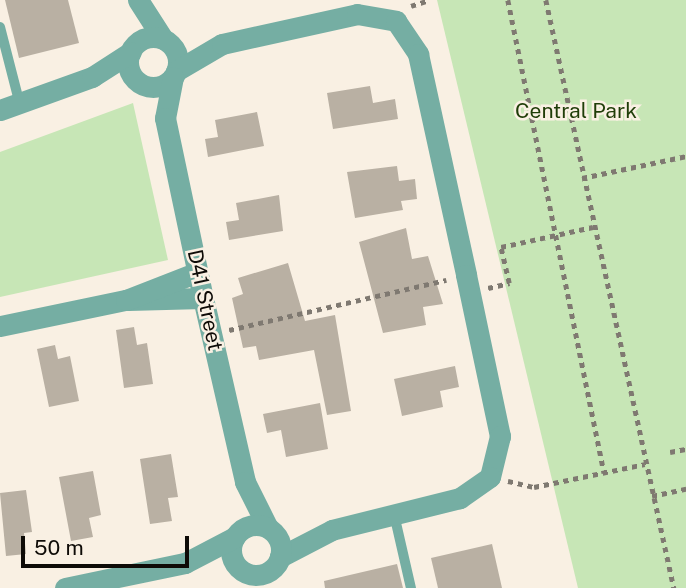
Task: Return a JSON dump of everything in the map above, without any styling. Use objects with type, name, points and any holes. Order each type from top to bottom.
[{"type":"street","points":[[138,0],[178,58],[174,74]]},
{"type":"street","points":[[138,0],[131,73],[143,85]]},
{"type":"street","points":[[9,106],[92,77],[133,49],[165,40],[222,44],[357,15],[383,16],[406,30],[418,54],[500,436],[490,477],[471,493],[332,530],[248,527],[185,563],[65,588]]},
{"type":"street","points":[[92,77],[143,85],[174,74],[222,44]]},
{"type":"street","name":"D41 Street","points":[[165,118],[174,74]]},
{"type":"street","name":"D41 Street","points":[[143,85],[165,118],[245,482],[269,529]]},
{"type":"street","points":[[0,326],[126,300],[198,272]]},
{"type":"street","points":[[126,300],[203,298]]},
{"type":"street","name":"D41 Street","points":[[235,536],[245,482]]},
{"type":"street","points":[[269,529],[275,571]]},
{"type":"street","points":[[185,563],[248,577],[275,571],[332,530]]},
{"type":"street","points":[[235,536],[231,555],[248,577]]},
{"type":"lane","points":[[0,27],[9,106]]},
{"type":"lane","points":[[394,514],[411,588]]},
{"type":"path","points":[[508,0],[551,235],[604,472]]},
{"type":"path","points":[[546,0],[582,178],[674,588]]},
{"type":"path","points":[[582,178],[686,156]]},
{"type":"path","points":[[211,334],[468,284],[509,283],[501,247],[593,227]]},
{"type":"path","points":[[670,452],[686,449]]},
{"type":"path","points":[[490,477],[534,487],[645,464]]},
{"type":"path","points":[[652,496],[686,489]]},
{"type":"green space","name":"Central Park","points":[[437,0],[686,0],[686,588],[578,588]]},
{"type":"green space","points":[[133,103],[168,260],[0,297],[0,152]]},
{"type":"building","points":[[5,0],[68,0],[79,43],[19,58]]},
{"type":"building","points":[[370,86],[373,103],[395,99],[398,119],[333,129],[327,93]]},
{"type":"building","points":[[257,112],[264,146],[208,157],[205,139],[218,137],[215,120]]},
{"type":"building","points":[[397,166],[399,181],[415,179],[417,199],[401,201],[403,210],[355,218],[347,172]]},
{"type":"building","points":[[279,195],[283,231],[229,240],[226,222],[239,220],[236,203]]},
{"type":"building","points":[[406,228],[412,259],[428,256],[443,304],[423,307],[426,325],[383,333],[359,242]]},
{"type":"building","points":[[288,263],[305,321],[335,315],[351,411],[327,415],[314,350],[259,360],[256,346],[243,348],[232,298],[243,294],[238,278]]},
{"type":"building","points":[[134,327],[137,345],[147,343],[153,384],[124,388],[116,330]]},
{"type":"building","points":[[55,345],[58,359],[70,356],[79,401],[49,407],[37,349]]},
{"type":"building","points":[[455,366],[459,387],[440,391],[443,407],[402,416],[394,379]]},
{"type":"building","points":[[320,403],[328,449],[286,457],[281,430],[267,433],[263,414]]},
{"type":"building","points":[[171,454],[178,497],[168,498],[172,521],[150,524],[140,459]]},
{"type":"building","points":[[93,471],[101,515],[89,518],[93,537],[71,541],[59,477]]},
{"type":"building","points":[[26,490],[32,532],[24,533],[26,554],[6,556],[0,493]]},
{"type":"building","points":[[492,544],[502,588],[438,588],[431,558]]},
{"type":"building","points":[[397,564],[403,588],[325,588],[324,581]]}]
